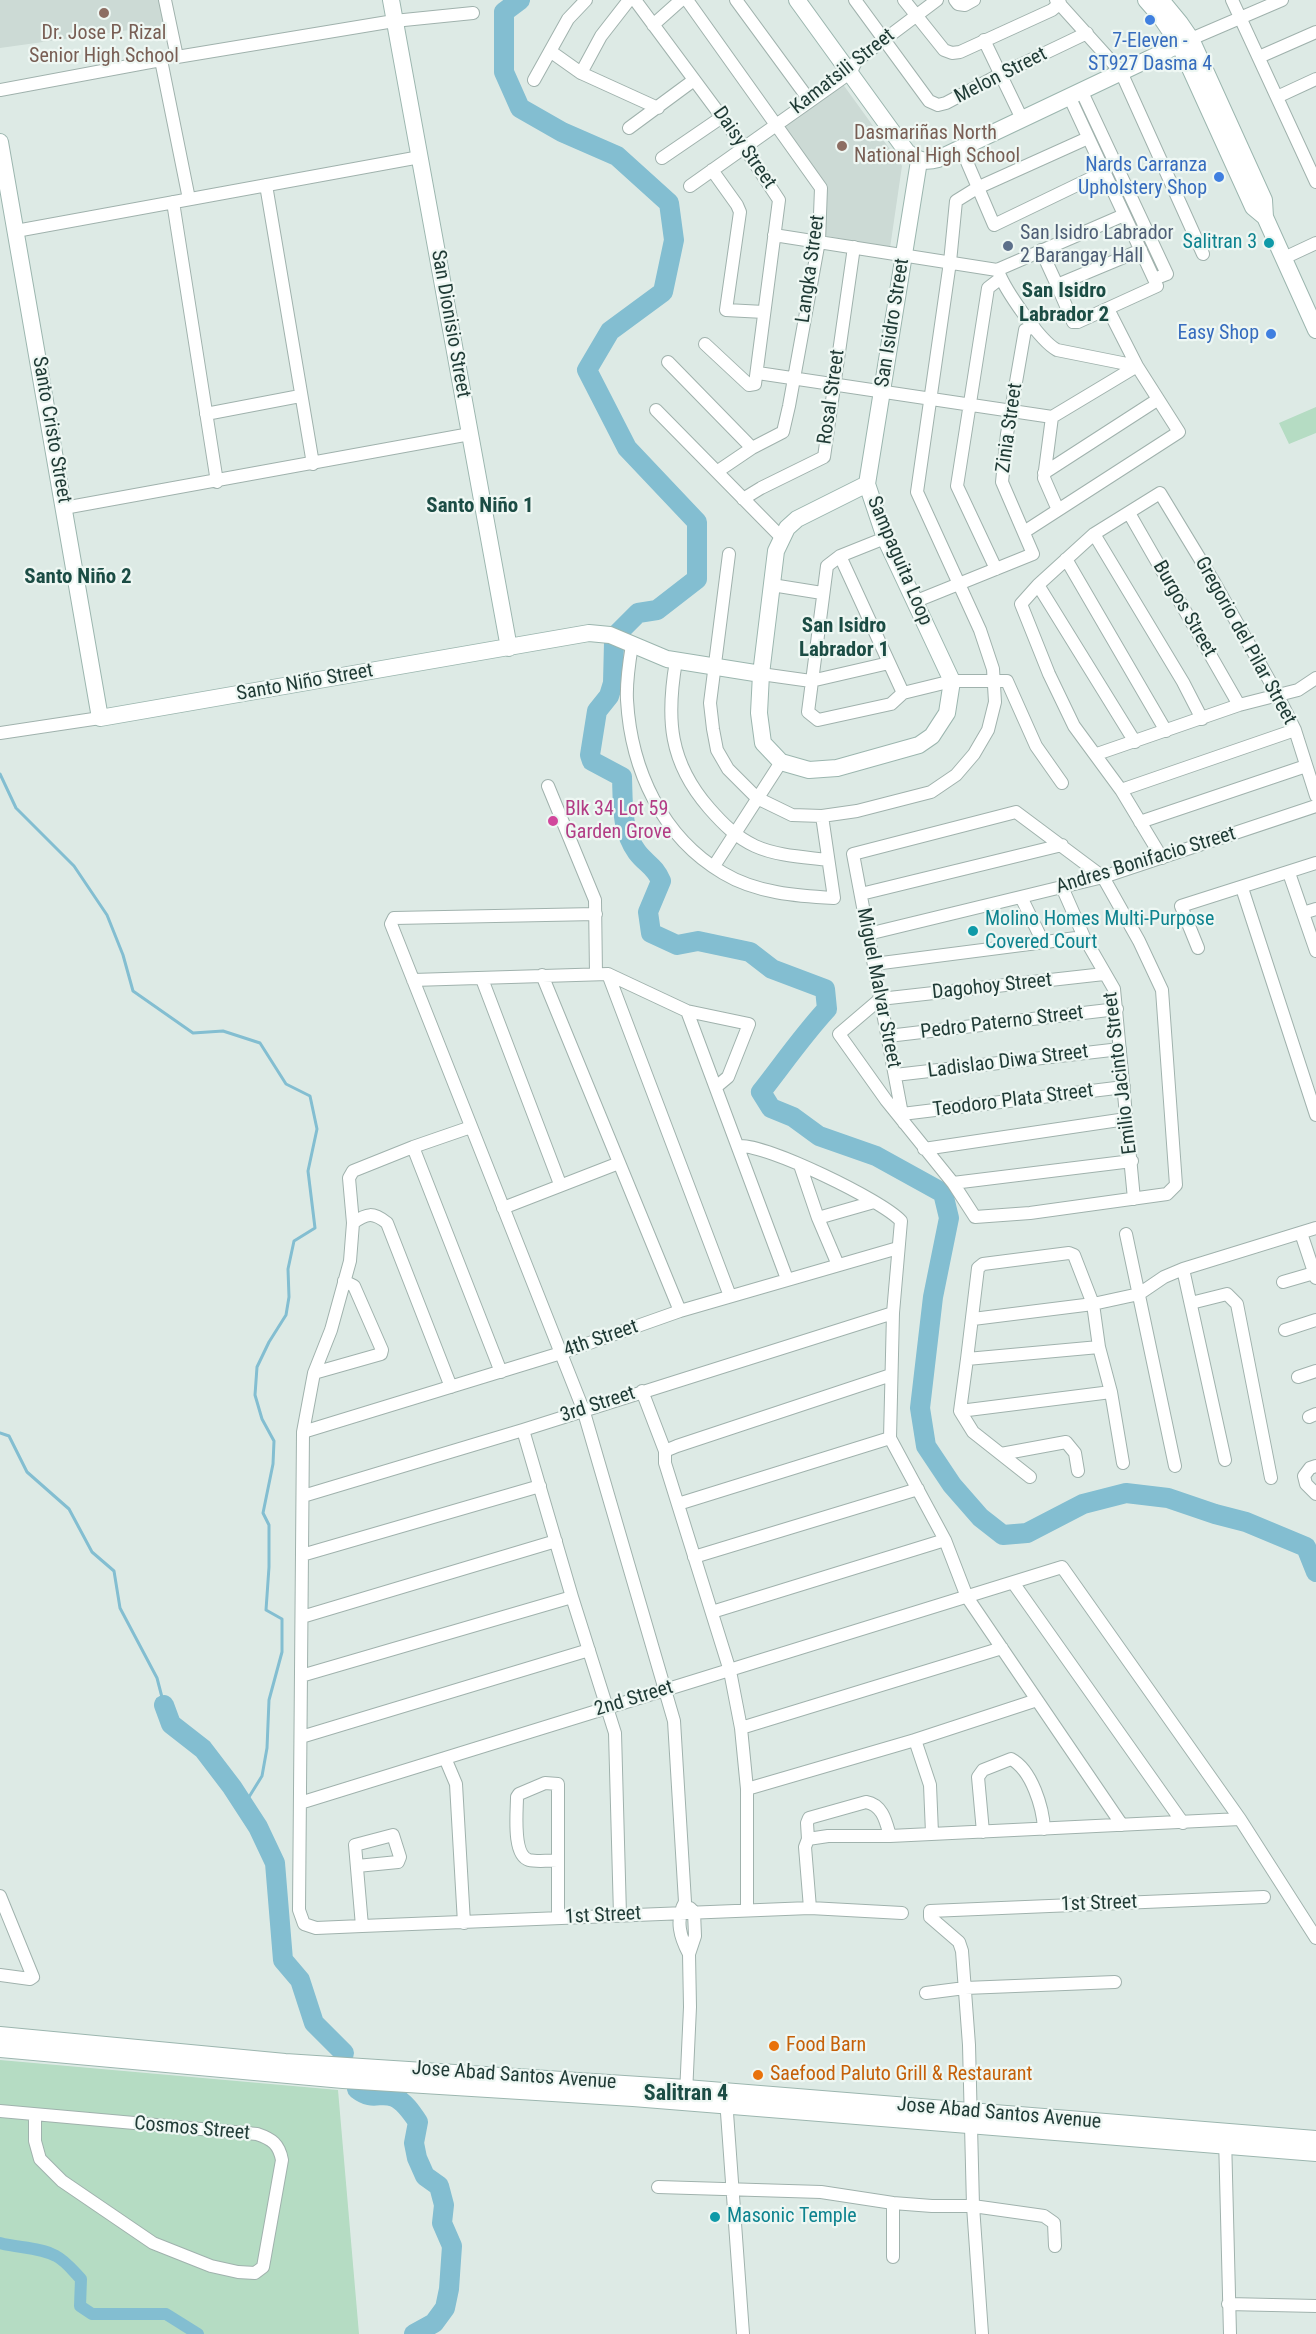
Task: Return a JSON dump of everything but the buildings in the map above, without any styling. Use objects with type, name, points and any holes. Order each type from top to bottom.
[{"type":"street","points":[[165,0],[177,57],[394,21],[473,13]]},
{"type":"street","name":"San Dionisio Street","points":[[391,0],[509,648]]},
{"type":"street","points":[[534,80],[568,19],[586,0]]},
{"type":"street","points":[[581,73],[600,36],[629,0]]},
{"type":"street","name":"Daisy Street","points":[[635,0],[744,147],[779,200],[758,373]]},
{"type":"street","points":[[653,25],[681,0]]},
{"type":"street","name":"Langka Street","points":[[687,0],[821,188],[819,241],[783,432],[752,448],[718,471]]},
{"type":"street","points":[[736,0],[810,101]]},
{"type":"street","points":[[797,0],[907,152],[919,161],[928,162],[1185,41],[1282,0]]},
{"type":"street","name":"Melon Street","points":[[855,0],[929,101],[938,105],[946,104],[999,75],[1087,33]]},
{"type":"street","points":[[904,0],[944,50],[952,53],[1052,10],[1058,2],[1121,72],[1203,254]]},
{"type":"street","name":"Kamatsili Street","points":[[690,186],[850,72],[856,61],[937,0]]},
{"type":"street","points":[[956,0],[958,4],[974,0]]},
{"type":"street","points":[[1146,0],[1185,41]]},
{"type":"street","points":[[1161,0],[1180,22],[1185,41],[1264,200],[1265,217],[1316,330]]},
{"type":"street","points":[[1232,0],[1316,182]]},
{"type":"street","points":[[1259,57],[1316,32]]},
{"type":"street","points":[[984,40],[1022,119]]},
{"type":"street","points":[[550,51],[581,73],[658,108]]},
{"type":"street","points":[[0,90],[161,60],[189,199]]},
{"type":"street","points":[[629,128],[694,80]]},
{"type":"street","points":[[1277,97],[1315,83]]},
{"type":"street","points":[[1041,250],[1073,322],[1108,309],[1156,286],[1088,138],[1075,93]]},
{"type":"street","points":[[1075,93],[1167,274],[1154,279]]},
{"type":"street","points":[[662,158],[722,117]]},
{"type":"street","points":[[729,554],[710,703],[717,750],[728,769],[757,798],[792,815],[822,816],[857,811],[930,792],[956,775],[974,754],[988,730],[995,702],[993,669],[980,630],[917,492],[950,262],[956,201],[977,188],[1088,138]]},
{"type":"street","name":"Santo Cristo Street","points":[[0,142],[100,718]]},
{"type":"street","points":[[961,148],[994,225],[1104,172]]},
{"type":"street","points":[[16,231],[420,157]]},
{"type":"street","name":"San Isidro Street","points":[[867,484],[919,161]]},
{"type":"street","points":[[712,170],[740,212],[726,310],[764,312]]},
{"type":"street","points":[[266,185],[313,464]]},
{"type":"street","points":[[173,202],[217,482]]},
{"type":"street","points":[[914,602],[996,569],[957,486],[988,288],[999,274],[1041,250],[1124,215]]},
{"type":"street","points":[[774,235],[950,262],[999,274],[1034,327],[1050,346],[1057,350],[1137,366]]},
{"type":"street","points":[[1284,258],[1316,243]]},
{"type":"street","name":"Rosal Street","points":[[743,499],[760,488],[824,457],[854,247]]},
{"type":"street","points":[[1057,285],[1141,250]]},
{"type":"street","points":[[1024,532],[1179,432],[1137,366],[1108,309]]},
{"type":"street","name":"Zinia Street","points":[[996,569],[1033,554],[1002,482],[1025,330],[1034,327]]},
{"type":"street","points":[[705,344],[749,385],[755,384],[758,373],[1052,417],[1137,366]]},
{"type":"street","points":[[668,362],[752,448]]},
{"type":"street","points":[[206,414],[300,396]]},
{"type":"street","points":[[1044,472],[1157,400]]},
{"type":"street","points":[[656,410],[782,538]]},
{"type":"street","points":[[1052,417],[1044,478],[1058,510]]},
{"type":"street","points":[[64,508],[217,482],[470,434]]},
{"type":"street","name":"Sampaguita Loop","points":[[781,762],[763,743],[759,728],[761,674],[776,551],[787,528],[797,519],[867,484],[885,538],[952,681]]},
{"type":"street","name":"Gregorio del Pilar Street","points":[[1129,513],[1160,493],[1214,582],[1277,694],[1295,730],[1316,796]]},
{"type":"street","points":[[1129,513],[1094,534],[1038,585],[1023,601],[1021,607],[1074,726],[1097,754],[1162,858]]},
{"type":"street","name":"Burgos Street","points":[[1129,513],[1239,705]]},
{"type":"street","points":[[1094,534],[1183,682],[1202,719]]},
{"type":"street","points":[[885,538],[840,556],[827,567],[808,712],[818,720],[891,704],[903,693],[952,681],[993,679],[1007,681],[1036,746],[1062,783]]},
{"type":"street","points":[[840,556],[903,693]]},
{"type":"street","points":[[1066,559],[1166,731]]},
{"type":"street","points":[[772,585],[822,593]]},
{"type":"street","points":[[1038,585],[1136,742]]},
{"type":"street","name":"Santo Niño Street","points":[[100,718],[589,633],[610,635],[630,644]]},
{"type":"street","points":[[822,816],[834,898],[795,896],[762,889],[724,874],[689,849],[672,831],[658,809],[641,769],[627,700],[630,644],[667,660],[811,681],[889,663]]},
{"type":"street","points":[[676,661],[671,692],[672,736],[680,763],[693,790],[734,834],[757,847],[792,856],[828,860]]},
{"type":"street","points":[[1097,754],[1239,705],[1298,690],[1316,678]]},
{"type":"street","points":[[714,866],[781,762],[809,770],[837,768],[919,745],[932,736],[947,712],[952,681]]},
{"type":"street","points":[[0,733],[100,718]]},
{"type":"street","points":[[1121,790],[1295,730]]},
{"type":"street","points":[[1140,822],[1306,766]]},
{"type":"street","points":[[548,786],[595,900],[602,974],[730,1296]]},
{"type":"street","name":"Andres Bonifacio Street","points":[[868,934],[1102,877],[1316,806]]},
{"type":"street","name":"Miguel Malvar Street","points":[[903,1118],[853,854],[1016,812],[1062,845]]},
{"type":"street","points":[[861,894],[1062,845],[1102,877],[1139,941],[1162,990],[1176,1185],[1167,1194],[975,1217],[839,1034],[880,999]]},
{"type":"street","points":[[1198,948],[1181,906],[1316,863]]},
{"type":"street","points":[[1289,873],[1316,951]]},
{"type":"street","name":"Emilio Jacinto Street","points":[[1062,887],[1084,938],[1114,989],[1134,1199]]},
{"type":"street","points":[[1242,888],[1316,1115]]},
{"type":"street","points":[[1021,897],[1043,942]]},
{"type":"street","points":[[1303,913],[1316,909]]},
{"type":"street","points":[[596,914],[394,918],[391,924],[583,1409],[674,1721],[682,1907],[680,1937],[688,1954],[690,2007],[686,2095]]},
{"type":"street","points":[[874,964],[1084,938]]},
{"type":"street","points":[[412,980],[602,974],[687,1011],[749,1024],[728,1077],[716,1087]]},
{"type":"street","name":"Dagohoy Street","points":[[880,999],[1104,974]]},
{"type":"street","points":[[542,975],[680,1311]]},
{"type":"street","points":[[482,979],[560,1184]]},
{"type":"street","name":"Pedro Paterno Street","points":[[888,1036],[1117,1009]]},
{"type":"street","points":[[687,1011],[788,1279]]},
{"type":"street","name":"Ladislao Diwa Street","points":[[895,1075],[1120,1049]]},
{"type":"street","name":"Teodoro Plata Street","points":[[903,1118],[1124,1087]]},
{"type":"street","points":[[924,1149],[1126,1119]]},
{"type":"street","points":[[300,1803],[303,1432],[314,1373],[331,1330],[350,1261],[353,1223],[350,1175],[352,1172],[413,1147],[471,1127]]},
{"type":"street","points":[[739,1146],[748,1145],[758,1148],[801,1165],[874,1202],[901,1221],[893,1313],[890,1438],[945,1540],[967,1597],[1122,1825]]},
{"type":"street","points":[[413,1147],[501,1372]]},
{"type":"street","points":[[952,1184],[1132,1161]]},
{"type":"street","points":[[503,1208],[619,1162]]},
{"type":"street","points":[[801,1165],[818,1218],[838,1265]]},
{"type":"street","points":[[818,1218],[874,1202]]},
{"type":"street","points":[[353,1223],[366,1214],[377,1215],[387,1223],[451,1387]]},
{"type":"street","points":[[973,1319],[1093,1304],[1139,1294],[1164,1277],[1183,1269],[1316,1228]]},
{"type":"street","points":[[1283,1282],[1315,1275],[1301,1233]]},
{"type":"street","points":[[1126,1234],[1175,1466]]},
{"type":"street","name":"4th Street","points":[[303,1432],[561,1353],[680,1311],[898,1248]]},
{"type":"street","points":[[1030,1477],[973,1432],[960,1411],[978,1268],[983,1264],[1074,1254],[1093,1304],[1099,1347],[1111,1392],[1123,1463]]},
{"type":"street","points":[[1183,1269],[1226,1460]]},
{"type":"street","points":[[314,1373],[381,1354],[354,1286],[344,1281]]},
{"type":"street","points":[[1191,1303],[1227,1294],[1237,1304],[1271,1478]]},
{"type":"street","name":"3rd Street","points":[[303,1496],[523,1430],[583,1409],[893,1313]]},
{"type":"street","points":[[1285,1330],[1316,1320]]},
{"type":"street","points":[[967,1359],[1099,1347]]},
{"type":"street","points":[[1298,1377],[1316,1371]]},
{"type":"street","points":[[665,1451],[891,1375]]},
{"type":"street","points":[[642,1391],[665,1451],[665,1463],[730,1671],[741,1728],[747,1789],[747,1910]]},
{"type":"street","points":[[960,1411],[1111,1392]]},
{"type":"street","points":[[523,1430],[615,1733],[620,1915]]},
{"type":"street","points":[[678,1504],[890,1438]]},
{"type":"street","points":[[1001,1454],[1066,1442],[1075,1453],[1078,1471]]},
{"type":"street","points":[[1316,1466],[1304,1476],[1306,1484],[1316,1494]]},
{"type":"street","points":[[302,1555],[540,1486]]},
{"type":"street","points":[[694,1557],[918,1489]]},
{"type":"street","points":[[712,1612],[945,1540]]},
{"type":"street","points":[[302,1617],[555,1541]]},
{"type":"street","name":"2nd Street","points":[[300,1803],[1014,1584],[1062,1567],[1240,1819]]},
{"type":"street","points":[[1014,1584],[1183,1823]]},
{"type":"street","points":[[301,1676],[572,1597]]},
{"type":"street","points":[[741,1728],[1002,1648]]},
{"type":"street","points":[[301,1737],[589,1650]]},
{"type":"street","points":[[747,1789],[915,1740],[1037,1700]]},
{"type":"street","points":[[915,1740],[930,1785],[932,1833]]},
{"type":"street","points":[[445,1758],[456,1784],[464,1923]]},
{"type":"street","points":[[983,1832],[978,1777],[982,1770],[1011,1759],[1018,1764],[1035,1790],[1041,1805],[1044,1829]]},
{"type":"street","points":[[558,1861],[528,1860],[517,1846],[517,1797],[519,1794],[545,1784],[558,1784],[558,1861],[558,1918]]},
{"type":"street","points":[[810,1908],[805,1847],[808,1839],[809,1818],[867,1802],[874,1804],[882,1813],[890,1836]]},
{"type":"street","name":"1st Street","points":[[300,1803],[299,1910],[304,1924],[316,1928],[620,1915],[682,1907]]},
{"type":"street","points":[[808,1839],[828,1836],[890,1836],[1240,1819],[1316,1938]]},
{"type":"street","points":[[357,1866],[362,1926]]},
{"type":"street","points":[[0,1896],[33,1977],[30,1979],[0,1975]]},
{"type":"street","name":"1st Street","points":[[965,1988],[962,1951],[959,1942],[930,1917],[928,1914],[933,1911],[1264,1897]]},
{"type":"street","points":[[682,1907],[694,1912],[810,1908],[902,1913]]},
{"type":"street","points":[[688,1954],[695,1936],[694,1912]]},
{"type":"street","points":[[926,1993],[965,1988],[1115,1982]]},
{"type":"street","points":[[965,1988],[973,2206],[982,2334]]},
{"type":"street","name":"Jose Abad Santos Avenue","points":[[0,2035],[339,2073],[368,2082],[686,2095]]},
{"type":"street","name":"Jose Abad Santos Avenue","points":[[0,2049],[339,2073],[358,2066],[784,2104],[1225,2139],[1316,2152]]},
{"type":"street","points":[[726,2099],[742,2334]]},
{"type":"street","name":"Cosmos Street","points":[[0,2111],[257,2134],[273,2141],[282,2160],[263,2267],[255,2273],[238,2272],[187,2258],[153,2243],[62,2181],[40,2160],[35,2141],[35,2115]]},
{"type":"street","points":[[1225,2139],[1230,2334]]},
{"type":"street","name":"Jose Abad Santos Avenue","points":[[1225,2139],[1316,2139]]},
{"type":"street","points":[[658,2187],[821,2192],[893,2203],[973,2206],[1050,2218],[1054,2223],[1054,2246]]},
{"type":"street","points":[[893,2203],[893,2257]]},
{"type":"street","points":[[1228,2304],[1316,2306]]},
{"type":"shaded area","name":"Dr. Jose P. Rizal Senior High School","points":[[0,0],[160,0],[165,25],[0,48]]},
{"type":"shaded area","name":"Dasmariñas North National High School","points":[[842,83],[902,166],[890,248],[822,235],[828,186],[782,125]]},
{"type":"green space","points":[[1316,407],[1316,433],[1289,444],[1279,423]]},
{"type":"green space","points":[[0,2060],[338,2090],[359,2334],[0,2334]]},
{"type":"waterway","points":[[520,0],[504,12],[504,72],[520,108],[562,132],[617,156],[669,203],[674,240],[663,292],[610,331],[587,370],[627,448],[697,522],[697,579],[657,610],[638,613],[618,633],[614,642],[613,683],[609,696],[597,711],[590,755],[592,761],[622,777],[624,816],[628,835],[637,852],[656,872],[661,881],[648,912],[651,933],[677,945],[698,941],[750,952],[772,969],[825,989],[827,1009],[761,1092],[771,1108],[793,1117],[819,1136],[876,1156],[943,1193],[949,1218],[933,1297],[920,1408],[926,1446],[952,1485],[980,1517],[1003,1535],[1027,1533],[1083,1504],[1126,1493],[1168,1498],[1246,1522],[1306,1547],[1316,1572]]},
{"type":"waterway","points":[[0,774],[16,808],[74,866],[107,915],[123,955],[133,991],[193,1033],[223,1031],[260,1043],[286,1084],[310,1096],[317,1129],[308,1171],[315,1228],[294,1241],[288,1269],[289,1297],[286,1315],[257,1367],[255,1395],[262,1419],[274,1441],[273,1464],[263,1513],[269,1525],[266,1610],[282,1619],[282,1652],[269,1700],[267,1748],[262,1776],[244,1805]]},
{"type":"waterway","points":[[0,1433],[9,1436],[27,1472],[69,1509],[92,1552],[114,1571],[120,1608],[157,1678],[164,1705]]},
{"type":"waterway","points":[[164,1705],[171,1724],[203,1749],[232,1787],[258,1827],[275,1863],[283,1960],[300,1980],[314,2023],[344,2053]]},
{"type":"waterway","points":[[357,2089],[372,2096],[394,2097],[410,2111],[418,2122],[414,2143],[417,2158],[425,2176],[439,2186],[444,2205],[442,2223],[452,2246],[449,2289],[445,2308],[434,2323],[414,2334]]},
{"type":"waterway","points":[[0,2243],[43,2251],[63,2261],[81,2279],[80,2306],[92,2314],[166,2314],[198,2334]]},
{"type":"place","name":"Dr. Jose P. Rizal Senior High School","points":[[104,13]]},
{"type":"place","name":"7-Eleven - ST927 Dasma 4","points":[[1150,20]]},
{"type":"place","name":"Dasmariñas North National High School","points":[[842,146]]},
{"type":"place","name":"Nards Carranza Upholstery Shop","points":[[1219,177]]},
{"type":"place","name":"Salitran 3","points":[[1269,243]]},
{"type":"place","name":"San Isidro Labrador 2 Barangay Hall","points":[[1008,246]]},
{"type":"place","name":"Easy Shop","points":[[1271,334]]},
{"type":"place","name":"Blk 34 Lot 59 Garden Grove","points":[[553,821]]},
{"type":"place","name":"Molino Homes Multi-Purpose Covered Court","points":[[973,931]]},
{"type":"place","name":"Food Barn","points":[[774,2046]]},
{"type":"place","name":"Saefood Paluto Grill & Restaurant","points":[[758,2075]]},
{"type":"place","name":"Masonic Temple","points":[[715,2217]]},
{"type":"district","name":"San Isidro Labrador 2","points":[[1064,304]]},
{"type":"district","name":"Santo Niño 1","points":[[480,507]]},
{"type":"district","name":"Santo Niño 2","points":[[78,578]]},
{"type":"district","name":"San Isidro Labrador 1","points":[[844,639]]},
{"type":"district","name":"Salitran 4","points":[[686,2094]]}]
